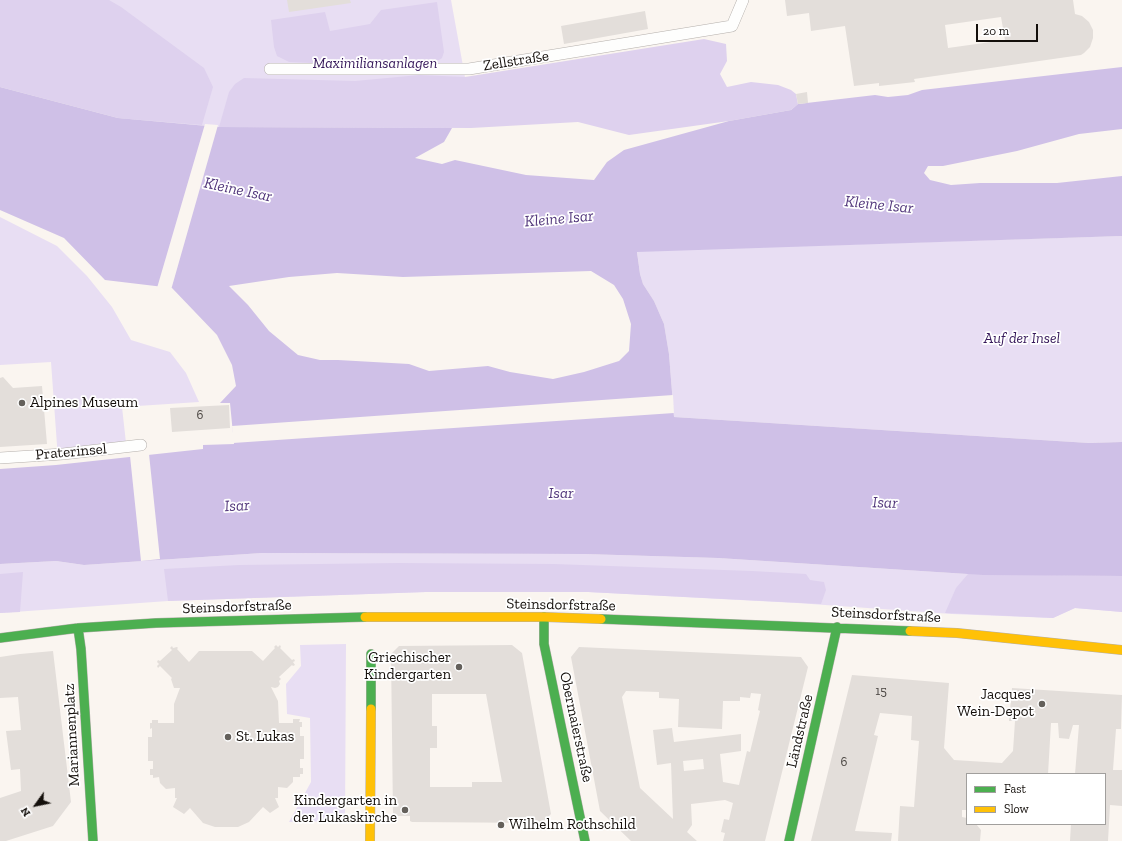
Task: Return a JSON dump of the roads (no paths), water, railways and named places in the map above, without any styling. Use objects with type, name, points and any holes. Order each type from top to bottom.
[{"type":"main road","name":"Steinsdorfstraße","points":[[0,638],[78,628],[164,623],[371,617],[544,617],[957,632],[1122,650]]},
{"type":"main road","name":"Obermaierstraße","points":[[544,617],[544,644],[585,841]]},
{"type":"main road","name":"Ländstraße","points":[[789,841],[837,627]]},
{"type":"main road","name":"Mariannenplatz","points":[[78,628],[81,649],[93,841]]},
{"type":"main road","points":[[370,841],[371,654]]},
{"type":"lane","name":"Zellstraße","points":[[270,69],[469,69],[732,26],[742,0]]},
{"type":"lane","name":"Praterinsel","points":[[0,458],[63,454],[141,445]]},
{"type":"water","points":[[1122,67],[1122,129],[1079,134],[1017,151],[943,166],[928,166],[924,173],[930,180],[951,185],[980,183],[1057,183],[1122,176],[1122,236],[637,252],[643,284],[654,301],[664,324],[669,354],[674,417],[1089,443],[1122,442],[1122,576],[983,575],[718,558],[584,554],[262,553],[84,565],[56,561],[0,564],[0,469],[56,465],[203,449],[203,445],[234,444],[230,403],[220,403],[236,386],[232,365],[217,335],[172,288],[105,280],[64,238],[0,210],[0,87],[118,118],[219,127],[452,128],[444,142],[415,158],[442,164],[455,160],[526,175],[594,180],[607,162],[624,150],[729,121],[791,110],[798,104],[875,95],[888,97],[908,95],[922,90]],"holes":[[[591,271],[614,285],[623,299],[631,324],[629,351],[619,361],[584,372],[553,379],[510,372],[488,366],[429,371],[409,364],[320,360],[298,355],[269,331],[248,305],[229,286],[289,277],[337,273],[403,277]]]},
{"type":"place","name":"Alpines Museum","points":[[22,403]]},
{"type":"place","name":"Griechischer Kindergarten","points":[[459,667]]},
{"type":"place","name":"Jacques' Wein-Depot","points":[[1042,704]]},
{"type":"place","name":"St. Lukas","points":[[228,737]]},
{"type":"place","name":"Kindergarten in der Lukaskirche","points":[[405,810]]},
{"type":"place","name":"Wilhelm Rothschild","points":[[501,825]]},
{"type":"park label","name":"Maximiliansanlagen","points":[[375,64]]},
{"type":"park label","name":"Auf der Insel","points":[[1022,339]]},
{"type":"water label","name":"Kleine Isar","points":[[238,190]]},
{"type":"water label","name":"Kleine Isar","points":[[879,205]]},
{"type":"water label","name":"Kleine Isar","points":[[559,219]]},
{"type":"water label","name":"Isar","points":[[561,493]]},
{"type":"water label","name":"Isar","points":[[885,503]]},
{"type":"water label","name":"Isar","points":[[237,506]]}]
